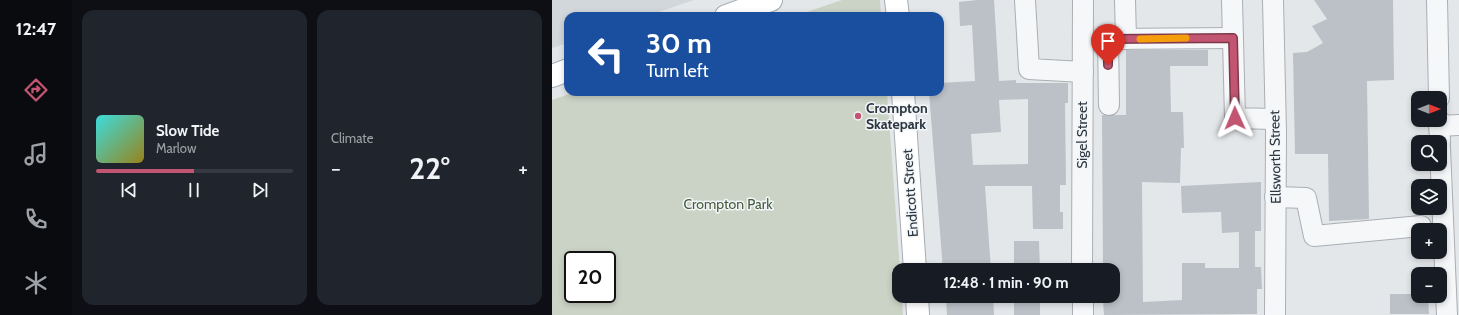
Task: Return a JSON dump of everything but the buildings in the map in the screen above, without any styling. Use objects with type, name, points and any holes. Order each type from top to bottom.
[{"type":"main road","points":[[737,12],[771,0]]},
{"type":"main road","points":[[896,0],[898,12]]},
{"type":"main road","points":[[552,76],[564,72]]},
{"type":"main road","name":"Endicott Street","points":[[903,96],[915,263]]},
{"type":"main road","points":[[917,303],[918,315]]},
{"type":"street","points":[[1025,0],[1029,69],[1083,72]]},
{"type":"street","name":"Sigel Street","points":[[1082,263],[1083,0]]},
{"type":"street","points":[[1125,0],[1126,39]]},
{"type":"street","points":[[1232,0],[1235,118],[1275,119]]},
{"type":"street","name":"Ellsworth Street","points":[[1273,0],[1275,119],[1275,315]]},
{"type":"street","points":[[1437,0],[1439,91]]},
{"type":"street","points":[[1109,105],[1108,39],[1233,38]]},
{"type":"street","points":[[1439,129],[1459,125]]},
{"type":"street","points":[[1442,171],[1452,273],[1447,315]]},
{"type":"street","points":[[1275,197],[1306,198],[1314,236],[1411,227]]},
{"type":"street","points":[[1082,303],[1082,315]]},
{"type":"shaded area","points":[[552,0],[694,0],[659,12],[564,12],[564,44],[552,48]]},
{"type":"green space","points":[[842,0],[880,0],[881,12],[807,12]]},
{"type":"green space","name":"Crompton Park","points":[[564,96],[887,96],[899,263],[892,263],[892,303],[902,303],[903,315],[552,315],[552,100]]},
{"type":"slow traffic","points":[[1140,39],[1186,38]]},
{"type":"place","name":"Crompton Skatepark","points":[[858,116]]},
{"type":"route","points":[[1108,65],[1108,39],[1233,38],[1235,118]]}]
